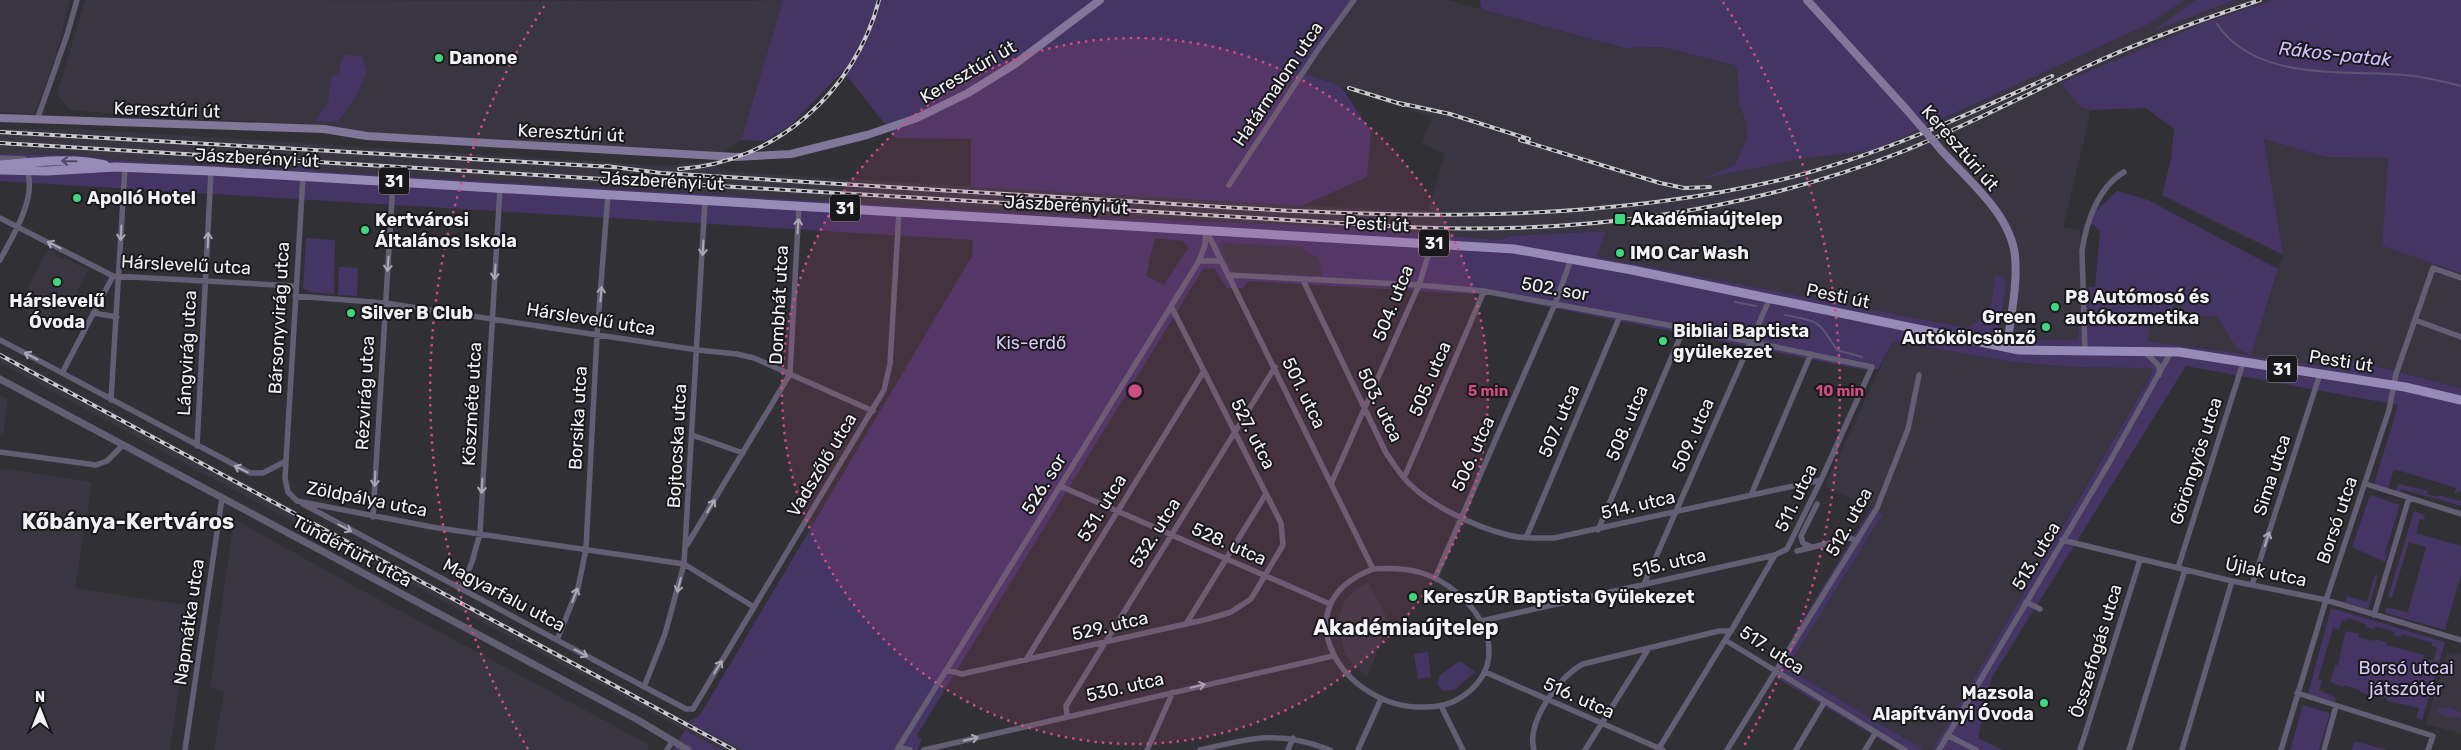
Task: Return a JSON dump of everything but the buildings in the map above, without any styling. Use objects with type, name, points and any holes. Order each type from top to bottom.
[{"type":"main road","name":"Keresztúri út","points":[[0,118],[324,129],[387,138],[736,157],[769,157],[867,135],[939,108],[968,93],[1021,60],[1100,0]]},
{"type":"main road","name":"Keresztúri út","points":[[1807,0],[1990,205],[2011,238],[2015,256],[2015,272],[2007,348]]},
{"type":"main road","name":"Jászberényi út","points":[[0,164],[18,161],[92,162],[116,167]]},
{"type":"main road","name":"Jászberényi út","points":[[0,170],[28,171],[125,167],[211,171],[1206,230]]},
{"type":"main road","name":"Pesti út","points":[[1206,230],[1522,250],[1770,298],[2007,348],[2035,351],[2171,352],[2394,385],[2461,400]]},
{"type":"street","points":[[37,120],[67,35],[77,0]]},
{"type":"street","name":"Határmalom utca","points":[[1229,185],[1314,56],[1354,0]]},
{"type":"street","name":"Jászberényi út","points":[[0,158],[18,161]]},
{"type":"street","points":[[0,260],[18,227],[28,198],[28,171],[18,161]]},
{"type":"street","points":[[111,400],[117,317],[116,277],[125,167]]},
{"type":"street","name":"Lángvirág utca","points":[[197,446],[211,171]]},
{"type":"street","points":[[2085,351],[2082,251],[2084,238],[2100,197],[2114,179],[2124,172]]},
{"type":"street","name":"Bársonyvirág utca","points":[[286,461],[303,176]]},
{"type":"street","name":"Rézvirág utca","points":[[373,517],[393,181]]},
{"type":"street","name":"Köszméte utca","points":[[461,588],[472,562],[480,533],[500,188]]},
{"type":"street","name":"Borsika utca","points":[[557,640],[578,588],[586,549],[608,194]]},
{"type":"street","name":"Bojtocska utca","points":[[644,687],[665,634],[684,564],[698,350],[705,200]]},
{"type":"street","name":"Dombhát utca","points":[[686,547],[790,374],[799,205]]},
{"type":"street","name":"Vadszőlő utca","points":[[693,710],[884,390],[890,364],[899,211]]},
{"type":"street","name":"Hárslevelű utca","points":[[0,218],[116,277],[295,286]]},
{"type":"street","name":"501. utca","points":[[1206,230],[1373,570]]},
{"type":"street","name":"526. sor","points":[[898,749],[1199,261],[1205,244],[1206,230]]},
{"type":"street","name":"504. utca","points":[[1332,484],[1418,285],[1432,243]]},
{"type":"street","name":"506. utca","points":[[1434,578],[1554,304],[1571,258]]},
{"type":"street","points":[[1199,261],[1221,261]]},
{"type":"street","name":"Borsó utca","points":[[2281,750],[2326,600],[2366,484],[2389,410],[2394,385],[2433,268],[2461,278]]},
{"type":"street","name":"502. sor","points":[[1228,276],[1418,285],[1484,291],[1684,328],[1872,367]]},
{"type":"street","points":[[62,373],[93,313],[116,277]]},
{"type":"street","name":"503. utca","points":[[1303,280],[1386,453],[1404,478],[1427,498],[1462,517]]},
{"type":"street","name":"505. utca","points":[[1404,478],[1484,291]]},
{"type":"street","name":"Hárslevelű utca","points":[[295,296],[385,303],[698,350],[737,354],[754,358],[873,411]]},
{"type":"street","name":"509. utca","points":[[1644,584],[1770,298]]},
{"type":"street","name":"527. utca","points":[[1171,306],[1281,523],[1283,545],[1265,576]]},
{"type":"street","points":[[93,313],[117,317]]},
{"type":"street","name":"507. utca","points":[[1526,538],[1620,316]]},
{"type":"street","points":[[2415,320],[2461,337]]},
{"type":"street","name":"508. utca","points":[[1598,530],[1684,328]]},
{"type":"street","points":[[0,340],[250,473],[263,473],[286,461]]},
{"type":"street","points":[[2144,351],[2158,366],[2158,377]]},
{"type":"street","name":"513. utca","points":[[1939,750],[2171,352]]},
{"type":"street","points":[[1751,495],[1811,354]]},
{"type":"street","name":"Göröngyös utca","points":[[2178,568],[2243,363]]},
{"type":"street","name":"511. utca","points":[[1731,631],[1775,555],[1787,549],[1822,480],[1872,367]]},
{"type":"street","name":"532. utca","points":[[1067,716],[1066,706],[1275,368]]},
{"type":"street","name":"531. utca","points":[[1026,660],[1204,371]]},
{"type":"street","name":"Sima utca","points":[[2252,585],[2320,374]]},
{"type":"street","name":"512. utca","points":[[1728,750],[1877,508],[1908,429],[1919,375]]},
{"type":"street","name":"Tündérfürt utca","points":[[0,379],[673,740],[688,750]]},
{"type":"street","points":[[692,435],[743,453]]},
{"type":"street","points":[[0,452],[96,465],[107,461],[123,445]]},
{"type":"street","name":"Zöldpálya utca","points":[[286,461],[287,488],[296,502],[373,517],[684,564],[754,607]]},
{"type":"street","name":"514. utca","points":[[1462,517],[1507,535],[1526,538],[1554,538],[1822,480]]},
{"type":"street","points":[[2366,484],[2461,514]]},
{"type":"street","name":"528. utca","points":[[1060,486],[1330,604]]},
{"type":"street","points":[[1186,624],[1266,494]]},
{"type":"street","name":"Napmátka utca","points":[[185,750],[222,498]]},
{"type":"street","points":[[2374,615],[2409,498]]},
{"type":"street","name":"Magyarfalu utca","points":[[303,504],[644,687],[686,709],[693,710]]},
{"type":"street","name":"511. utca","points":[[1812,547],[1803,543],[1801,536],[1817,504]]},
{"type":"street","points":[[1797,551],[1850,538],[1857,540]]},
{"type":"street","name":"Újlak utca","points":[[2062,540],[2232,581],[2326,600],[2461,640]]},
{"type":"street","name":"515. utca","points":[[1482,621],[1775,555]]},
{"type":"street","name":"Összefogás utca","points":[[2080,750],[2140,560]]},
{"type":"street","points":[[1373,570],[1414,570],[1434,578],[1455,590],[1466,600],[1482,621],[1488,648],[1485,672],[1468,693],[1441,706],[1417,707],[1380,699],[1351,679],[1333,656],[1327,635],[1326,622],[1330,604],[1347,583],[1357,576],[1373,570]]},
{"type":"street","points":[[2129,750],[2185,570]]},
{"type":"street","name":"529. utca","points":[[947,670],[962,674],[1186,624],[1231,612],[1252,599],[1265,576]]},
{"type":"street","points":[[2182,750],[2232,581]]},
{"type":"street","points":[[2026,602],[2040,609]]},
{"type":"street","name":"517. utca","points":[[1534,750],[1532,733],[1548,700],[1569,673],[1578,666],[1719,631],[1731,631],[1726,640],[1905,750]]},
{"type":"street","points":[[1660,750],[1726,640]]},
{"type":"street","points":[[1585,750],[1649,648]]},
{"type":"street","name":"530. utca","points":[[924,750],[1333,656]]},
{"type":"street","name":"516. utca","points":[[1485,672],[1660,750]]},
{"type":"street","points":[[1147,750],[1173,692]]},
{"type":"street","points":[[2297,693],[2433,736],[2428,750]]},
{"type":"street","points":[[1358,750],[1380,699]]},
{"type":"street","points":[[1796,750],[1825,701]]},
{"type":"street","points":[[1441,706],[1463,750]]},
{"type":"street","points":[[2324,750],[2336,706]]},
{"type":"street","points":[[1865,750],[1876,732]]},
{"type":"street","points":[[1948,735],[1976,750]]},
{"type":"street","points":[[1200,750],[1221,748],[1271,736],[1293,738],[1330,750]]},
{"type":"street","points":[[1288,750],[1293,738]]},
{"type":"street","points":[[667,750],[673,740]]},
{"type":"street","points":[[898,749],[910,750]]},
{"type":"shaded area","points":[[0,0],[70,0],[55,58],[34,114],[0,112]]},
{"type":"shaded area","points":[[85,0],[783,0],[741,140],[721,154],[363,132],[307,124],[158,117],[70,110],[57,95]]},
{"type":"shaded area","points":[[1356,0],[1448,0],[1623,48],[1662,47],[1737,66],[1739,104],[1747,125],[1747,138],[1735,165],[1703,178],[1801,159],[1874,150],[2147,25],[2185,0],[2196,0],[2153,31],[2235,0],[2274,0],[2206,22],[2062,83],[2080,107],[2091,110],[2063,228],[2080,229],[2080,336],[2076,340],[2029,340],[1597,257],[1605,231],[1510,236],[1502,240],[1340,227],[1095,217],[315,171],[302,166],[292,169],[260,168],[113,160],[77,155],[0,154],[0,129],[78,129],[665,166],[715,161],[717,168],[731,172],[1301,206],[1428,210],[1445,154],[1422,143],[1432,117],[1303,73]]},
{"type":"shaded area","points":[[2264,139],[2325,157],[2388,158],[2382,246],[2461,273],[2461,388],[2341,357],[2338,368],[2251,356],[2283,255]]},
{"type":"shaded area","points":[[1218,243],[1303,247],[1305,252],[1318,257],[1323,276],[1231,272]]},
{"type":"shaded area","name":"Hárslevelű Óvoda","points":[[48,249],[55,252],[56,256],[62,259],[65,258],[88,270],[73,300],[61,294],[46,322],[18,307]]},
{"type":"shaded area","points":[[2172,302],[2181,305],[2184,316],[2217,316],[2236,348],[2250,356],[2147,341],[2146,323],[2148,316]]},
{"type":"shaded area","points":[[1893,341],[2011,362],[2075,367],[2151,367],[2152,373],[1932,750],[1924,750],[1787,668],[1883,514],[1825,486]]},
{"type":"shaded area","points":[[0,351],[742,750],[721,750],[206,475],[0,363]]},
{"type":"shaded area","points":[[0,395],[8,399],[3,435],[0,435]]},
{"type":"shaded area","points":[[0,468],[92,482],[75,588],[191,606],[170,750],[0,750]]},
{"type":"shaded area","points":[[234,519],[354,586],[650,745],[647,750],[214,750],[224,691],[210,688]]},
{"type":"shaded area","points":[[1368,582],[1389,621],[1367,678],[1345,655],[1337,622],[1345,600],[1355,590]]},
{"type":"shaded area","points":[[2456,652],[2461,654],[2461,734],[2426,724],[2447,653],[2455,655]]},
{"type":"green space","points":[[783,0],[1356,0],[1303,73],[1341,86],[1371,132],[1367,177],[1301,206],[971,187],[971,139],[896,138],[843,71],[791,125],[765,141],[741,140]]},
{"type":"green space","points":[[1480,0],[2185,0],[2147,25],[1874,150],[1801,159],[1700,179],[1735,165],[1747,138],[1747,125],[1739,104],[1737,66],[1662,47],[1624,48],[1481,9]]},
{"type":"green space","points":[[2196,0],[2235,0],[2151,32],[2193,2]]},
{"type":"green space","points":[[2274,0],[2461,0],[2461,273],[2382,246],[2388,158],[2325,157],[2264,139],[2283,255],[2162,195],[2171,159],[2174,129],[2146,108],[2091,110],[2080,107],[2061,83],[2206,22]]},
{"type":"green space","points":[[345,55],[362,56],[367,72],[354,100],[337,122],[315,121],[328,103],[331,77],[339,73],[340,63]]},
{"type":"green space","name":"Kis-erdő","points":[[0,154],[77,155],[113,160],[260,168],[292,169],[302,166],[315,171],[1094,217],[1340,227],[1501,240],[1510,236],[1606,231],[1597,257],[1967,328],[1982,318],[1989,310],[1995,282],[1993,278],[1998,275],[2003,277],[2006,284],[1999,329],[1995,333],[1974,329],[2029,340],[2076,340],[2079,336],[2080,288],[2095,287],[2100,231],[2091,223],[2094,213],[2117,191],[2148,200],[2278,269],[2251,356],[2338,368],[2340,357],[2461,388],[2461,491],[2454,494],[2456,488],[2394,469],[2388,489],[2374,484],[2398,405],[2186,366],[1992,677],[1978,738],[2003,750],[1932,750],[2152,374],[2151,368],[2075,367],[2011,362],[1893,341],[1878,369],[1865,370],[1489,295],[1248,281],[1243,288],[1227,288],[1214,268],[1203,269],[917,735],[922,740],[917,750],[742,750],[688,722],[700,715],[972,256],[973,240],[0,181]],"holes":[[[1155,238],[1183,241],[1188,248],[1164,285],[1146,276]],[[1219,243],[1303,247],[1305,252],[1318,257],[1323,276],[1232,272]],[[2173,303],[2181,305],[2184,316],[2217,316],[2236,348],[2249,355],[2147,341],[2150,329],[2146,323],[2149,316],[2173,319]]]},
{"type":"green space","points":[[306,238],[335,240],[334,294],[310,292],[303,288]]},
{"type":"green space","points":[[339,267],[358,268],[357,296],[338,295]]},
{"type":"green space","points":[[2399,484],[2428,491],[2427,494],[2461,501],[2461,506],[2401,489],[2399,494],[2395,491]]},
{"type":"green space","points":[[2370,495],[2400,505],[2385,553],[2387,557],[2385,562],[2352,547]]},
{"type":"green space","points":[[1871,508],[1883,514],[1787,668],[1924,750],[1898,750],[1770,674]]},
{"type":"green space","points":[[2414,511],[2425,515],[2424,520],[2420,519],[2416,533],[2461,546],[2461,575],[2445,630],[2385,613],[2386,607],[2410,613],[2408,611],[2426,547],[2409,542],[2392,598],[2388,597]]},
{"type":"green space","points":[[2375,575],[2378,575],[2368,609],[2345,602],[2347,596],[2367,602]]},
{"type":"green space","name":"Borsó utcai játszótér","points":[[2331,608],[2445,642],[2422,720],[2416,718],[2419,708],[2387,701],[2387,698],[2371,693],[2370,695],[2360,692],[2360,690],[2330,682],[2335,665],[2338,665],[2345,633],[2348,631],[2359,634],[2358,637],[2386,642],[2386,645],[2424,655],[2424,658],[2433,661],[2437,648],[2432,646],[2432,643],[2402,634],[2401,637],[2393,635],[2394,632],[2375,626],[2374,629],[2366,627],[2366,624],[2348,618],[2347,621],[2342,620],[2339,629],[2333,628],[2318,679],[2322,680],[2319,690],[2336,698],[2335,702],[2308,694]]},
{"type":"green space","points":[[1428,652],[1431,677],[1418,679],[1414,654]]},
{"type":"green space","points":[[1460,661],[1475,672],[1454,690],[1442,691],[1437,683],[1440,675]]},
{"type":"green space","points":[[2303,705],[2330,713],[2319,750],[2290,750]]},
{"type":"green space","points":[[2439,708],[2451,708],[2461,713],[2461,718],[2444,716],[2438,712]]},
{"type":"green space","points":[[685,730],[721,750],[673,750]]},
{"type":"green space","points":[[2354,741],[2387,750],[2352,750]]},
{"type":"waterway","name":"Rákos-patak","points":[[2217,24],[2234,43],[2254,56],[2278,64],[2329,72],[2405,75],[2461,86]]},
{"type":"waterway","points":[[1735,302],[1756,306]]},
{"type":"waterway","points":[[1785,315],[1812,321],[1821,328],[1837,350],[1862,357]]},
{"type":"railway","points":[[679,169],[714,164],[747,153],[778,137],[806,117],[830,92],[851,64],[867,33],[879,0]]},
{"type":"railway","points":[[0,143],[1406,227],[1470,229],[1533,227],[1596,223],[1659,215],[1783,190],[1844,172],[1928,141],[2133,46],[2260,0]]},
{"type":"railway","points":[[606,166],[661,173],[1303,211],[1463,215],[1542,212],[1622,206],[1701,196],[1815,171],[1918,135],[2052,76]]},
{"type":"railway","points":[[1349,88],[1404,105]]},
{"type":"railway","points":[[1399,103],[1450,114],[1529,139]]},
{"type":"railway","points":[[0,132],[612,167]]},
{"type":"railway","points":[[1520,140],[1660,183],[1684,188],[1710,187]]},
{"type":"railway","points":[[0,355],[734,750]]},
{"type":"place","name":"Danone","points":[[439,58]]},
{"type":"place","name":"Apolló Hotel","points":[[77,198]]},
{"type":"place","name":"Akadémiaújtelep","points":[[1620,219]]},
{"type":"place","name":"Kertvárosi Általános Iskola","points":[[365,230]]},
{"type":"place","name":"IMO Car Wash","points":[[1620,253]]},
{"type":"place","name":"Hárslevelű Óvoda","points":[[57,282]]},
{"type":"place","name":"P8 Autómosó és autókozmetika","points":[[2055,307]]},
{"type":"place","name":"Silver B Club","points":[[351,313]]},
{"type":"place","name":"Green Autókölcsönző","points":[[2046,327]]},
{"type":"place","name":"Bibliai Baptista gyülekezet","points":[[1663,341]]},
{"type":"place","name":"KereszÚR Baptista Gyülekezet","points":[[1413,597]]},
{"type":"place","name":"Mazsola Alapítványi Óvoda","points":[[2044,703]]},
{"type":"district","name":"Kőbánya-Kertváros","points":[[128,521]]},
{"type":"district","name":"Akadémiaújtelep","points":[[1406,627]]}]
